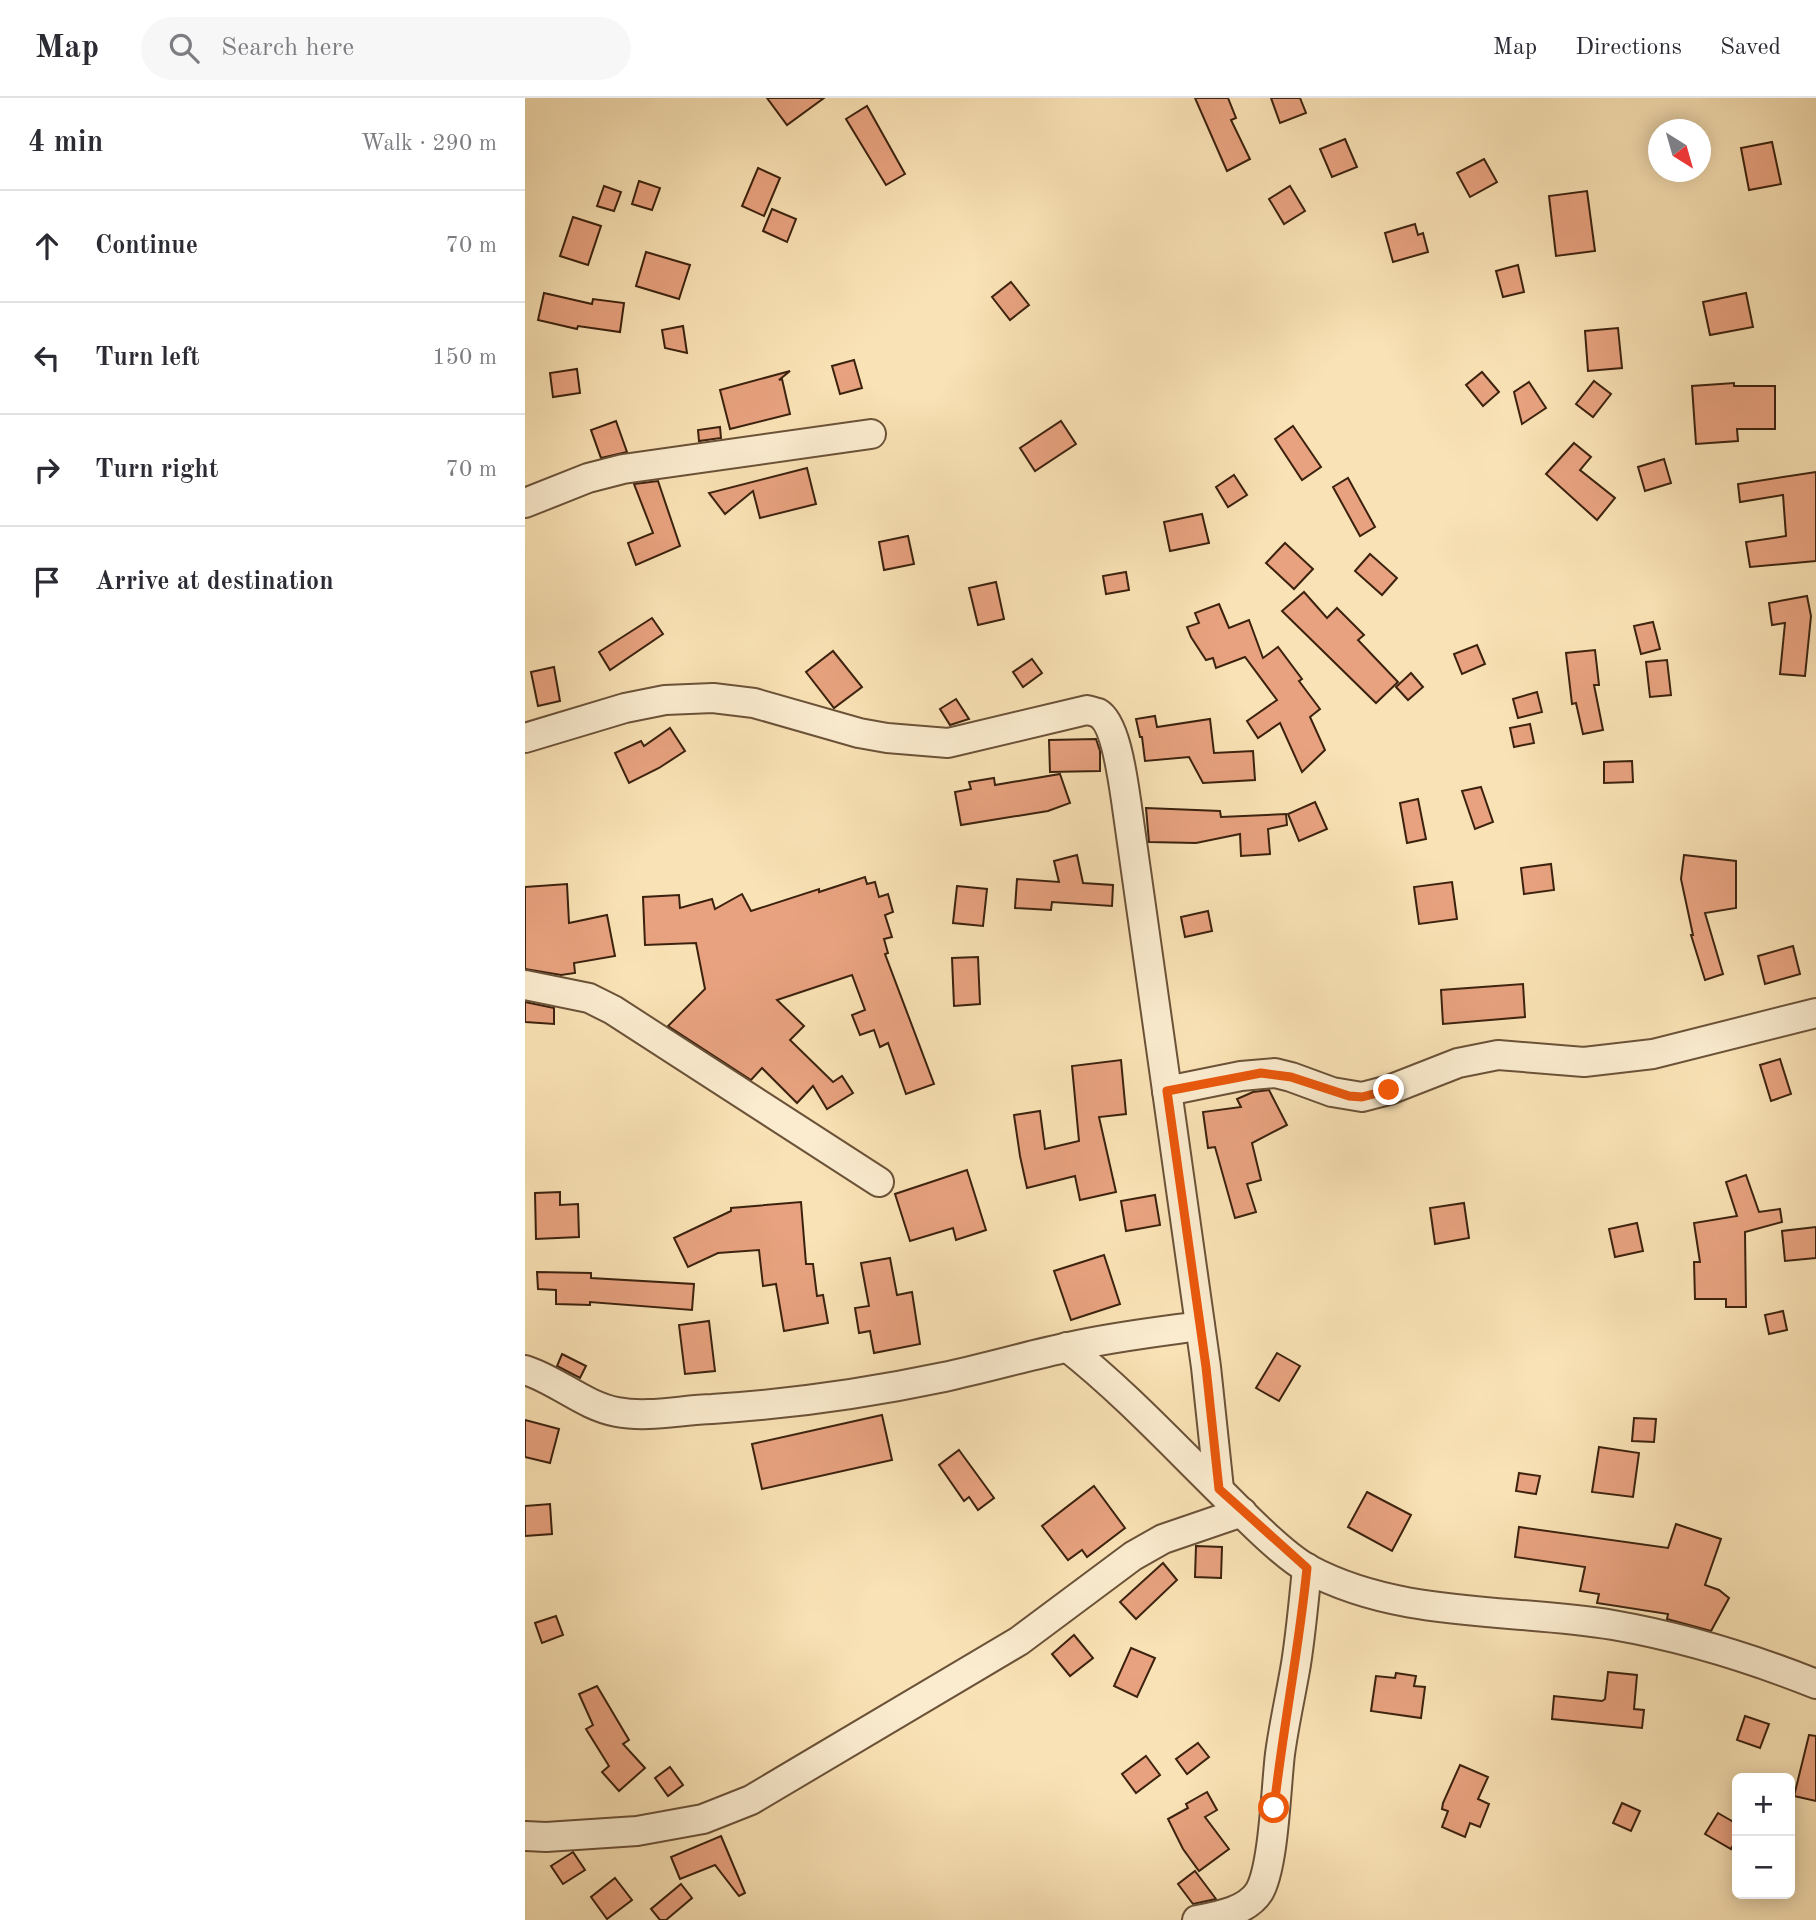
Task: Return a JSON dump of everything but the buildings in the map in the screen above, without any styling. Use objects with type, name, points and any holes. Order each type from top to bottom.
[{"type":"street","points":[[525,503],[588,478],[623,469],[871,434]]},
{"type":"street","points":[[525,738],[625,708],[665,700],[713,698],[754,703],[873,735],[949,743],[1087,710],[1100,714],[1109,727],[1121,771],[1200,1326],[1219,1489]]},
{"type":"street","points":[[525,985],[589,998],[613,1010],[879,1182]]},
{"type":"street","points":[[1167,1091],[1241,1076],[1275,1073],[1332,1092],[1362,1097],[1389,1090],[1458,1063],[1498,1055],[1584,1062],[1653,1055],[1816,1013]]},
{"type":"street","points":[[525,1370],[549,1379],[614,1412],[652,1415],[744,1407],[888,1388],[999,1365],[1067,1347],[1133,1334],[1200,1326]]},
{"type":"street","points":[[1067,1347],[1141,1413],[1242,1512],[1307,1568],[1355,1588],[1396,1600],[1436,1607],[1614,1625],[1663,1636],[1773,1667],[1816,1684]]},
{"type":"street","points":[[525,1836],[638,1831],[703,1819],[751,1800],[1019,1641],[1133,1556],[1163,1539],[1242,1512]]},
{"type":"street","points":[[1197,1920],[1234,1911],[1248,1903],[1259,1893],[1265,1879],[1280,1751],[1302,1625],[1307,1568]]},
{"type":"route","points":[[1274,1808],[1280,1751],[1302,1625],[1307,1568],[1219,1489],[1206,1367],[1167,1091],[1261,1073],[1291,1077],[1349,1096],[1362,1097],[1389,1090]]}]
